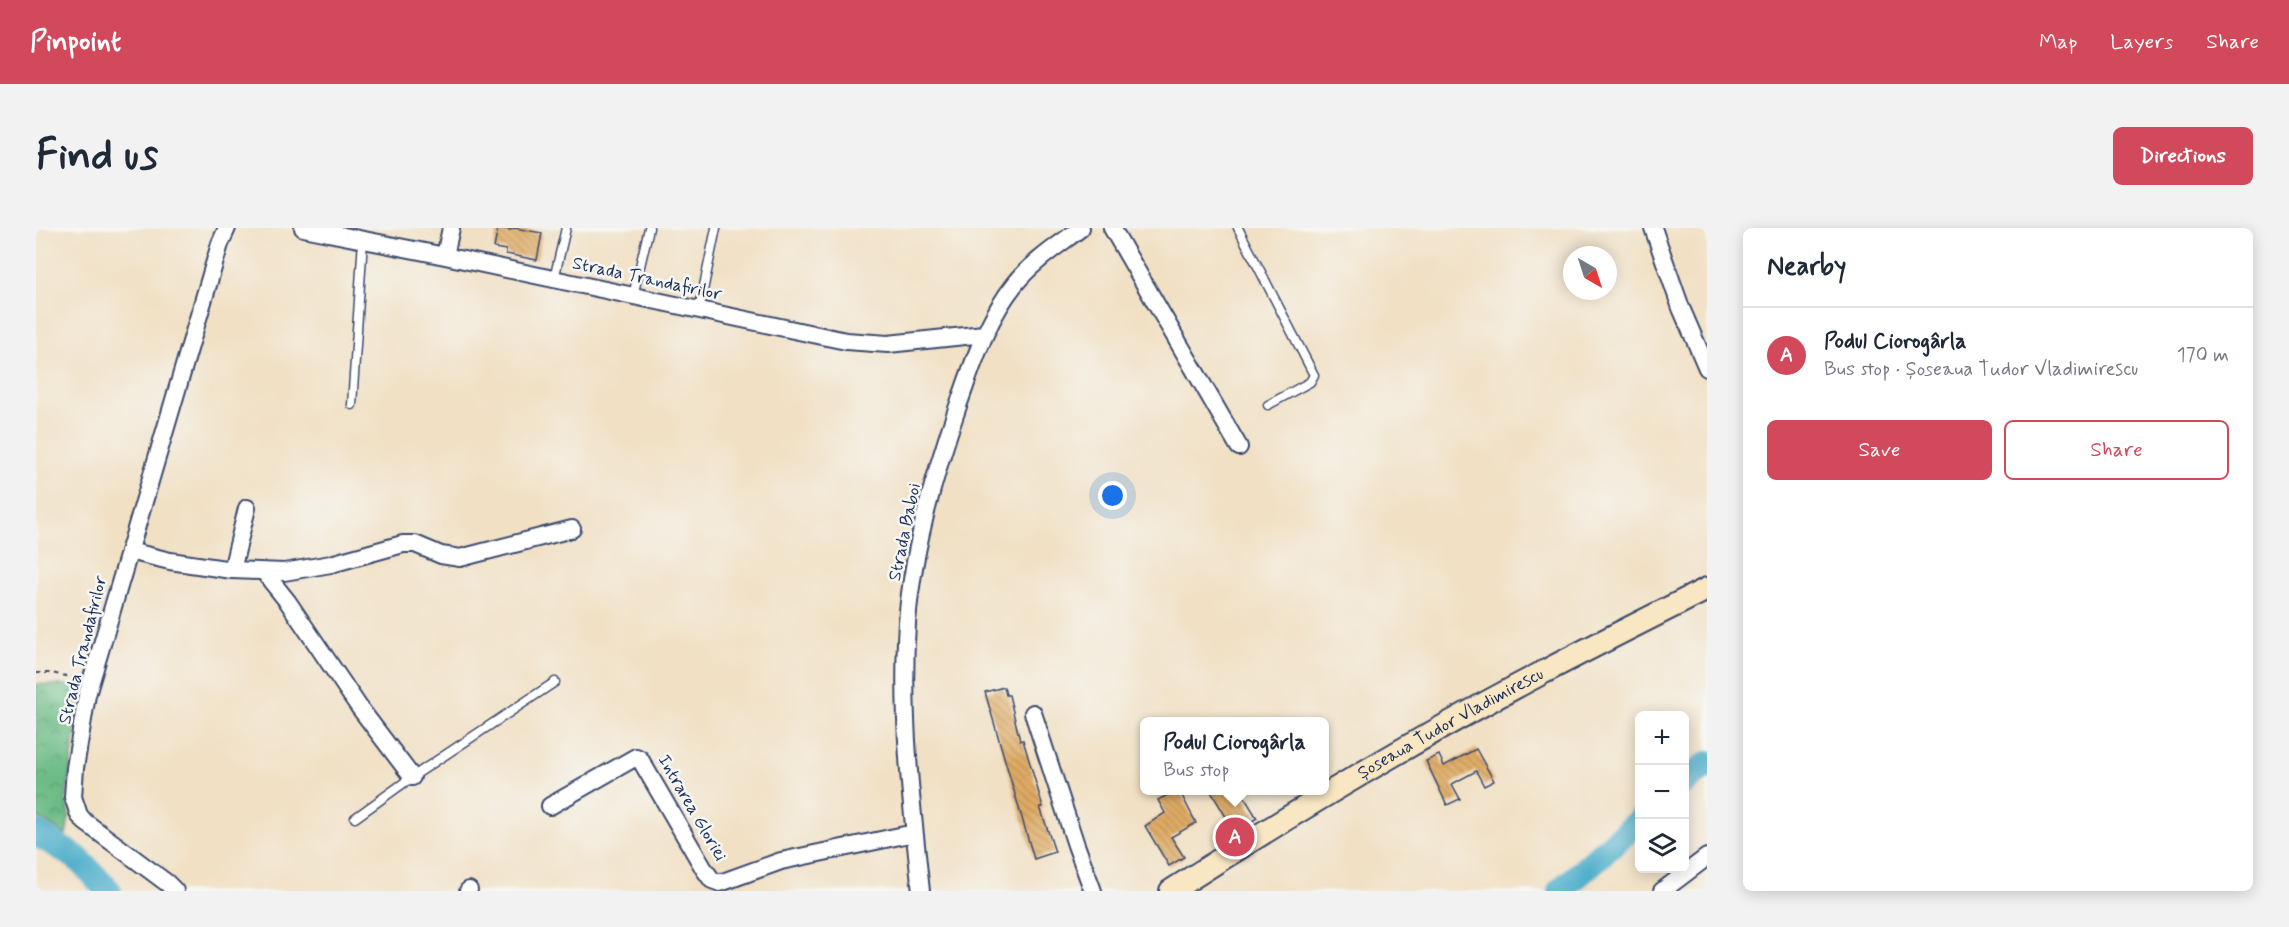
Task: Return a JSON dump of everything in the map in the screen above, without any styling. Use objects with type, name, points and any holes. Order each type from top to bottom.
[{"type":"main road","name":"Șoseaua Tudor Vladimirescu","points":[[1329,793],[1540,674],[1707,589]]},
{"type":"main road","name":"Șoseaua Tudor Vladimirescu","points":[[1171,891],[1325,795]]},
{"type":"street","name":"Strada Trandafirilor","points":[[175,891],[85,822],[75,806],[73,797],[75,768],[91,681],[220,244],[227,228]]},
{"type":"street","name":"Strada Trandafirilor","points":[[303,228],[359,236],[846,341],[888,344],[984,334]]},
{"type":"street","points":[[445,256],[451,228]]},
{"type":"street","name":"Strada Baboi","points":[[921,891],[908,764],[905,697],[907,622],[914,576],[932,492],[954,417],[984,334],[999,307],[1016,282],[1049,252],[1081,228]]},
{"type":"street","points":[[1112,228],[1239,447]]},
{"type":"street","points":[[1653,228],[1681,308],[1707,368]]},
{"type":"street","points":[[232,570],[247,508]]},
{"type":"street","points":[[129,551],[170,561],[232,570],[284,572],[331,564],[403,544],[415,544],[441,555],[460,558],[572,529]]},
{"type":"street","points":[[264,572],[288,602],[359,707],[412,777]]},
{"type":"street","points":[[1033,713],[1093,891]]},
{"type":"street","name":"Intrarea Gloriei","points":[[550,806],[636,757],[640,759],[704,869],[712,880],[720,883],[781,861],[914,833]]},
{"type":"street","points":[[1662,891],[1707,857]]},
{"type":"lane","points":[[554,279],[566,228]]},
{"type":"lane","points":[[633,296],[649,228]]},
{"type":"lane","points":[[699,310],[716,228]]},
{"type":"lane","points":[[1238,228],[1314,375],[1310,382],[1268,405]]},
{"type":"lane","points":[[352,405],[359,236]]},
{"type":"lane","points":[[355,818],[412,777],[555,682]]},
{"type":"path","points":[[36,673],[51,673],[91,681]]},
{"type":"green space","points":[[36,684],[82,686],[66,801],[69,816],[66,835],[36,816]]},
{"type":"building","points":[[498,228],[510,230],[515,228],[542,233],[537,260],[506,254],[506,250],[494,248]]},
{"type":"building","points":[[1004,687],[1006,695],[1009,695],[1020,741],[1023,740],[1043,807],[1040,807],[1055,852],[1034,859],[985,692]]},
{"type":"building","points":[[1476,749],[1494,781],[1484,786],[1476,771],[1452,784],[1460,799],[1447,805],[1426,761],[1439,755],[1444,766]]},
{"type":"building","points":[[1168,795],[1182,795],[1196,823],[1171,837],[1184,857],[1169,866],[1145,826],[1165,813],[1158,800]]},
{"type":"building","points":[[1213,795],[1243,795],[1257,818],[1235,832]]},
{"type":"waterway","points":[[1689,778],[1707,764]]},
{"type":"waterway","points":[[1560,891],[1635,824]]},
{"type":"waterway","points":[[36,833],[77,858],[109,891]]},
{"type":"place","name":"Podul Ciorogârla","points":[[1235,837]]}]
